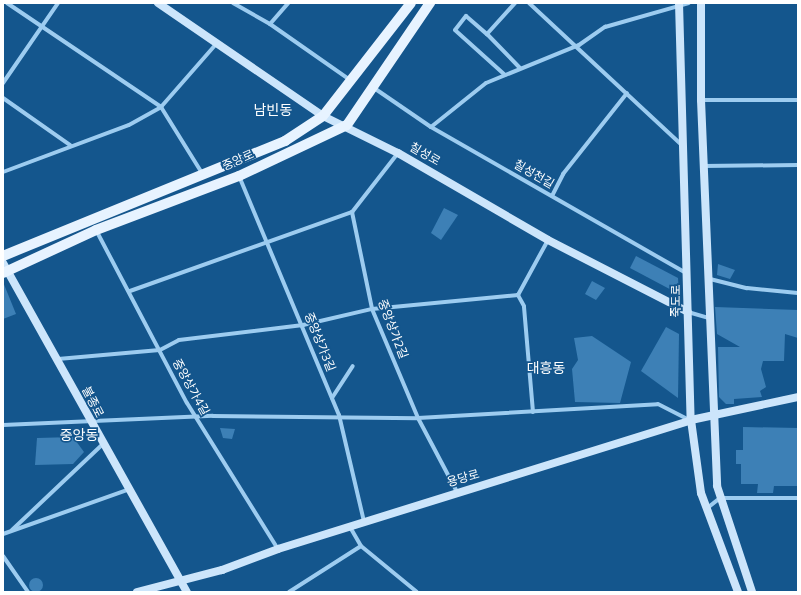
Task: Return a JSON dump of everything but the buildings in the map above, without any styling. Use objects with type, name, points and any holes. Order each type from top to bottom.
[{"type":"main road","name":"칠성로","points":[[158,3],[323,116],[347,125],[548,240],[688,312]]},
{"type":"main road","name":"중앙로","points":[[5,269],[96,230],[239,176],[347,125],[430,3]]},
{"type":"main road","points":[[701,3],[701,100],[703,166],[710,278],[709,318],[712,418],[720,498],[752,592]]},
{"type":"main road","name":"중앙로","points":[[3,256],[285,141],[323,116],[352,81],[407,4]]},
{"type":"main road","name":"죽도로","points":[[679,5],[688,274],[691,420],[706,510],[738,592]]},
{"type":"main road","name":"불종로","points":[[5,269],[58,359],[127,490],[187,592]]},
{"type":"main road","name":"용당로","points":[[137,592],[222,570],[278,549],[691,420],[712,418],[798,397]]},
{"type":"street","points":[[7,3],[42,25],[161,107],[203,175]]},
{"type":"street","points":[[3,83],[58,3]]},
{"type":"street","points":[[233,3],[270,24],[352,81]]},
{"type":"street","points":[[270,24],[288,3]]},
{"type":"street","points":[[487,34],[515,3]]},
{"type":"street","points":[[529,3],[579,45],[684,147]]},
{"type":"street","points":[[431,127],[486,82],[579,45],[605,27],[688,3]]},
{"type":"street","points":[[504,75],[455,30],[466,16],[487,34],[520,68]]},
{"type":"street","points":[[3,172],[70,145],[129,125],[161,107],[217,44]]},
{"type":"street","name":"칠성천길","points":[[373,88],[431,127],[688,274]]},
{"type":"street","points":[[552,196],[579,153],[628,92]]},
{"type":"street","points":[[3,98],[70,145]]},
{"type":"street","points":[[701,100],[798,100]]},
{"type":"street","points":[[130,291],[264,241],[352,212],[398,153]]},
{"type":"street","points":[[703,166],[798,165]]},
{"type":"street","name":"중앙상가3길","points":[[239,176],[264,241],[303,326],[339,415],[364,522]]},
{"type":"street","name":"중앙상가2길","points":[[352,212],[372,309],[418,418],[458,492]]},
{"type":"street","name":"중앙상가4길","points":[[96,230],[130,291],[196,418],[278,549]]},
{"type":"street","points":[[518,295],[548,240]]},
{"type":"street","points":[[710,278],[747,288],[798,293]]},
{"type":"street","points":[[58,359],[160,350],[179,340],[303,326],[372,309],[518,295]]},
{"type":"street","points":[[518,295],[524,306],[534,412]]},
{"type":"street","points":[[688,312],[709,318]]},
{"type":"street","points":[[332,398],[353,366]]},
{"type":"street","points":[[3,425],[196,418],[339,415],[418,418],[658,404],[691,420]]},
{"type":"street","points":[[10,532],[102,445]]},
{"type":"street","points":[[3,534],[127,490]]},
{"type":"street","points":[[706,510],[720,498],[798,498]]},
{"type":"street","points":[[350,527],[362,546],[417,592]]},
{"type":"street","points":[[289,592],[362,546]]},
{"type":"street","points":[[3,556],[28,592]]},
{"type":"district","name":"남빈동","points":[[273,110]]},
{"type":"district","name":"대흥동","points":[[546,368]]},
{"type":"district","name":"중앙동","points":[[79,435]]}]
